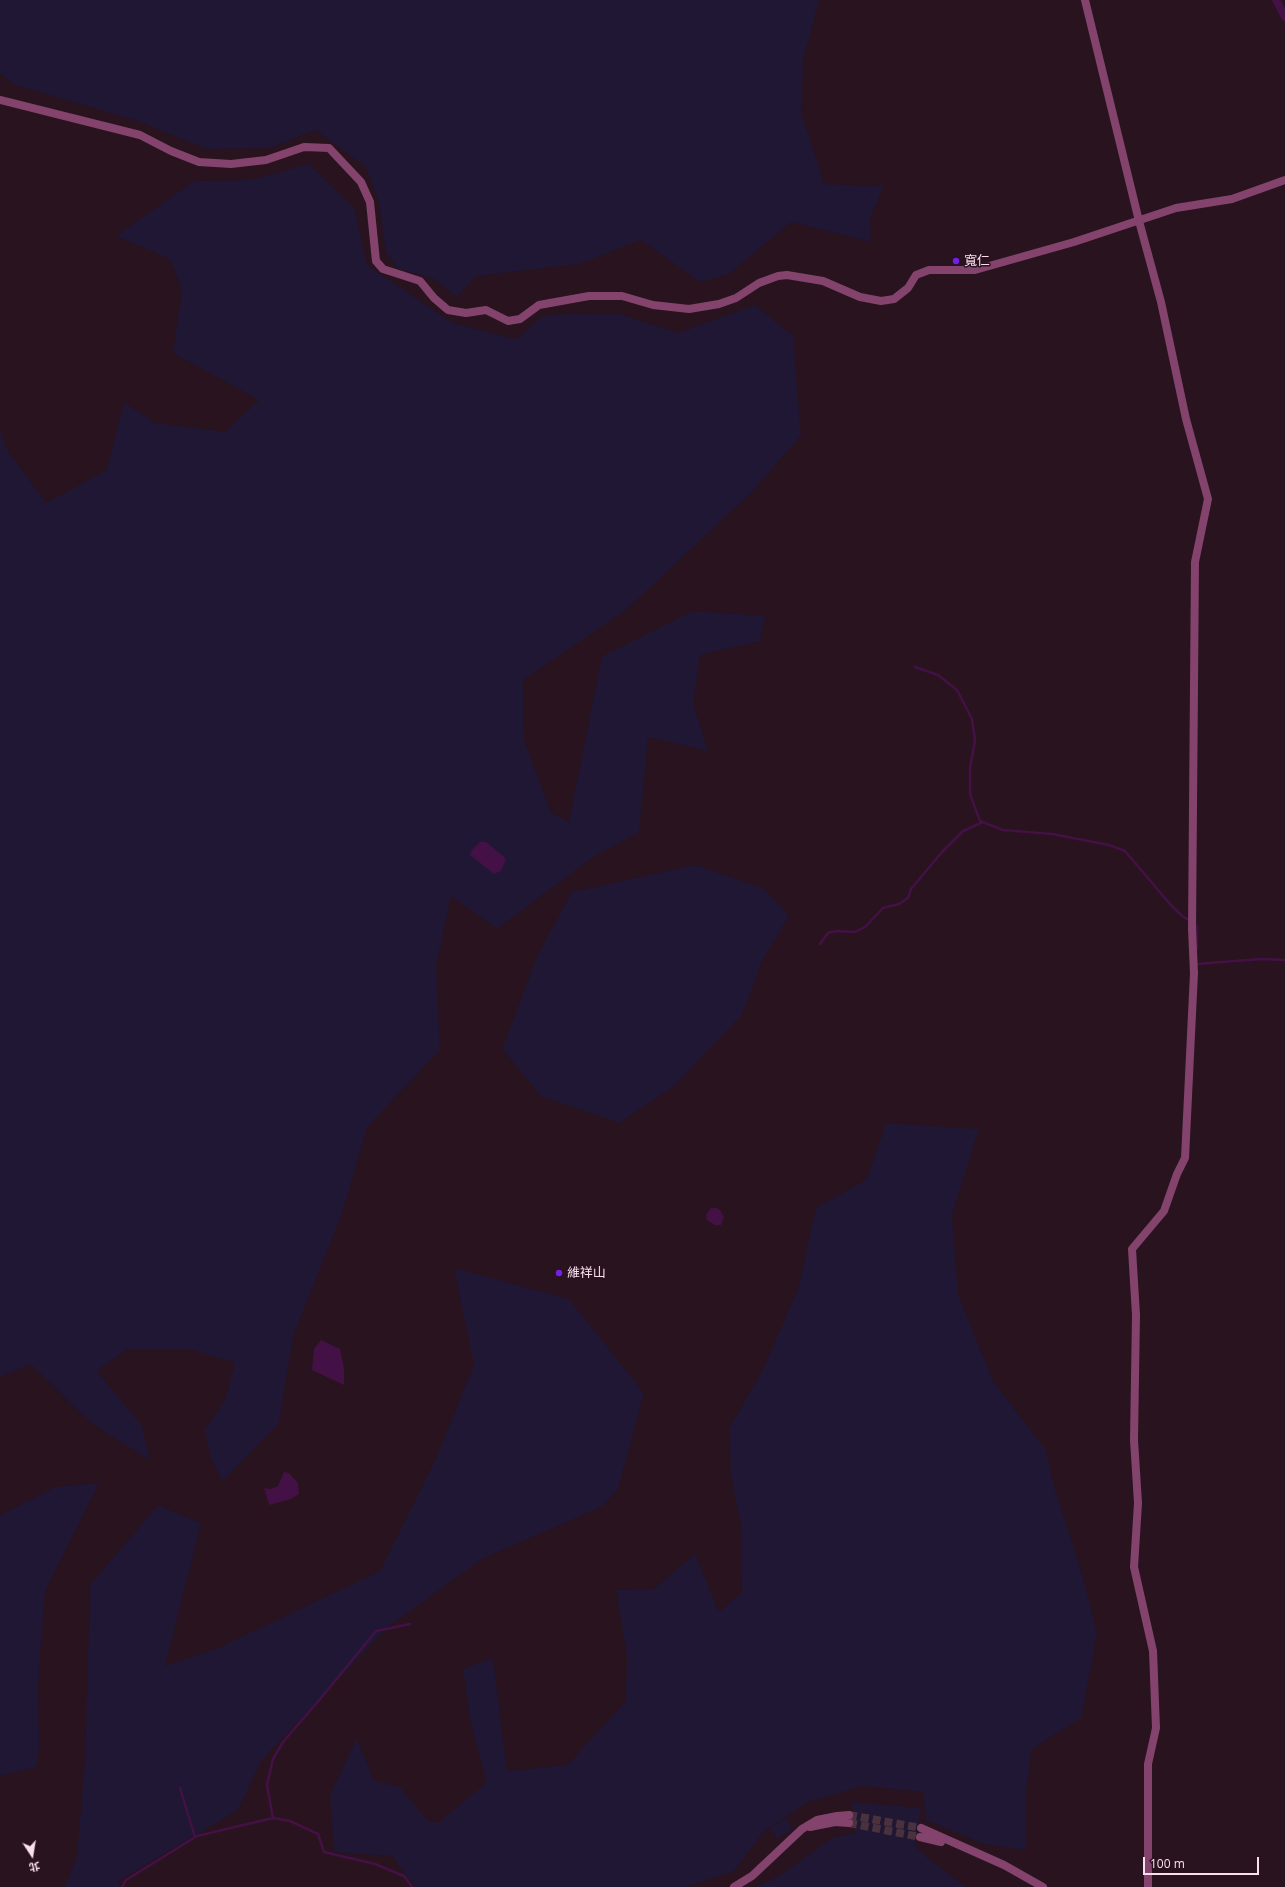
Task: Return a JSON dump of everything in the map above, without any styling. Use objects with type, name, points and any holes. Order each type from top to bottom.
[{"type":"street","points":[[1085,0],[1139,221],[1161,302],[1186,419],[1208,499],[1195,562],[1192,917],[1194,980],[1185,1158],[1177,1174],[1164,1211],[1132,1249],[1136,1315],[1134,1440],[1138,1503],[1134,1567],[1153,1651],[1156,1728],[1148,1764],[1148,1887]]},
{"type":"street","points":[[0,100],[140,135],[171,151],[199,162],[231,164],[266,160],[304,147],[329,148],[361,182],[370,202],[376,261],[383,269],[420,281],[434,298],[448,310],[466,313],[486,310],[508,321],[520,319],[539,305],[589,296],[622,296],[653,305],[689,309],[719,304],[736,298],[759,283],[778,276],[787,275],[823,281],[860,297],[881,301],[894,299],[908,288],[916,275],[929,270],[975,270],[1074,242],[1176,208],[1232,199],[1285,180]]},
{"type":"street","points":[[734,1887],[752,1876],[802,1829],[849,1819]]},
{"type":"street","points":[[920,1832],[1004,1865],[1043,1887]]},
{"type":"shaded area","points":[[0,0],[819,0],[803,61],[801,112],[824,184],[884,186],[870,218],[871,242],[791,222],[729,274],[700,282],[641,240],[579,264],[476,276],[457,297],[434,279],[399,269],[386,253],[379,203],[366,167],[315,130],[271,148],[207,149],[138,121],[13,84],[0,73]]},
{"type":"shaded area","points":[[309,164],[355,209],[367,265],[453,323],[516,339],[544,315],[617,313],[678,333],[755,305],[793,336],[801,436],[751,493],[626,610],[523,680],[524,740],[551,812],[569,822],[602,656],[693,611],[765,616],[760,641],[700,655],[693,703],[708,751],[648,737],[639,832],[592,858],[497,929],[451,896],[436,966],[440,1050],[367,1127],[343,1211],[293,1336],[279,1423],[223,1481],[211,1459],[205,1430],[225,1400],[235,1363],[189,1349],[127,1349],[97,1371],[142,1426],[150,1460],[91,1423],[31,1364],[0,1377],[0,430],[7,450],[46,503],[107,470],[124,402],[155,423],[225,432],[259,400],[173,353],[182,289],[170,259],[116,236],[194,181],[250,180]]},
{"type":"shaded area","points":[[480,842],[486,842],[506,860],[501,871],[494,874],[470,855],[471,851]]},
{"type":"shaded area","points":[[695,865],[765,889],[789,916],[763,959],[742,1015],[674,1086],[619,1123],[541,1096],[502,1049],[538,954],[572,892]]},
{"type":"shaded area","points":[[886,1123],[979,1129],[952,1215],[958,1294],[993,1381],[1046,1450],[1054,1486],[1082,1574],[1097,1634],[1081,1718],[1032,1749],[1026,1791],[1026,1850],[984,1844],[926,1820],[923,1792],[862,1786],[808,1802],[764,1831],[734,1871],[686,1887],[415,1887],[392,1856],[334,1852],[330,1794],[357,1738],[374,1781],[400,1787],[427,1820],[438,1823],[487,1782],[470,1721],[463,1669],[493,1658],[507,1771],[567,1765],[626,1701],[627,1657],[616,1590],[653,1589],[695,1554],[719,1612],[742,1592],[741,1525],[731,1475],[729,1429],[763,1369],[798,1289],[816,1208],[867,1179]]},
{"type":"shaded area","points":[[711,1208],[717,1208],[720,1210],[724,1217],[721,1225],[715,1225],[707,1220],[706,1215]]},
{"type":"shaded area","points":[[454,1268],[569,1299],[644,1393],[618,1489],[603,1506],[482,1559],[388,1627],[262,1760],[238,1810],[118,1881],[120,1887],[65,1887],[77,1856],[85,1761],[90,1585],[158,1505],[201,1523],[165,1666],[218,1648],[380,1571],[436,1458],[474,1365]]},
{"type":"shaded area","points":[[321,1340],[340,1349],[344,1368],[344,1385],[312,1370],[314,1349]]},
{"type":"shaded area","points":[[284,1472],[289,1473],[298,1483],[299,1494],[291,1499],[269,1505],[264,1488],[271,1489],[278,1486]]},
{"type":"shaded area","points":[[99,1483],[45,1591],[38,1685],[39,1749],[37,1767],[0,1776],[0,1515],[55,1487]]},
{"type":"shaded area","points":[[852,1802],[921,1808],[915,1846],[930,1860],[966,1887],[756,1887],[780,1875],[834,1837],[855,1833]]},
{"type":"shaded area","points":[[786,1818],[793,1829],[777,1839],[770,1828]]},
{"type":"waterway","points":[[1276,0],[1285,17]]},
{"type":"waterway","points":[[915,667],[938,675],[957,690],[972,719],[975,741],[970,768],[970,794],[980,821],[1003,830],[1052,834],[1109,845],[1125,851],[1169,903],[1181,915],[1190,921]]},
{"type":"waterway","points":[[820,944],[828,933],[836,931],[855,932],[865,927],[883,908],[899,904],[908,898],[911,889],[942,852],[963,831],[983,822]]},
{"type":"waterway","points":[[1194,924],[1197,926],[1197,949]]},
{"type":"waterway","points":[[1197,964],[1261,959],[1285,960]]},
{"type":"waterway","points":[[273,1818],[267,1785],[273,1759],[283,1742],[376,1631],[410,1624]]},
{"type":"waterway","points":[[180,1788],[195,1837]]},
{"type":"waterway","points":[[122,1887],[126,1880],[197,1836],[273,1818],[290,1821],[318,1834],[324,1852],[375,1864],[404,1876],[412,1887]]},
{"type":"tunnel","points":[[849,1815],[921,1828]]},
{"type":"tunnel","points":[[849,1823],[920,1837]]},
{"type":"place","name":"寬仁","points":[[956,261]]},
{"type":"place","name":"維祥山","points":[[559,1273]]}]
